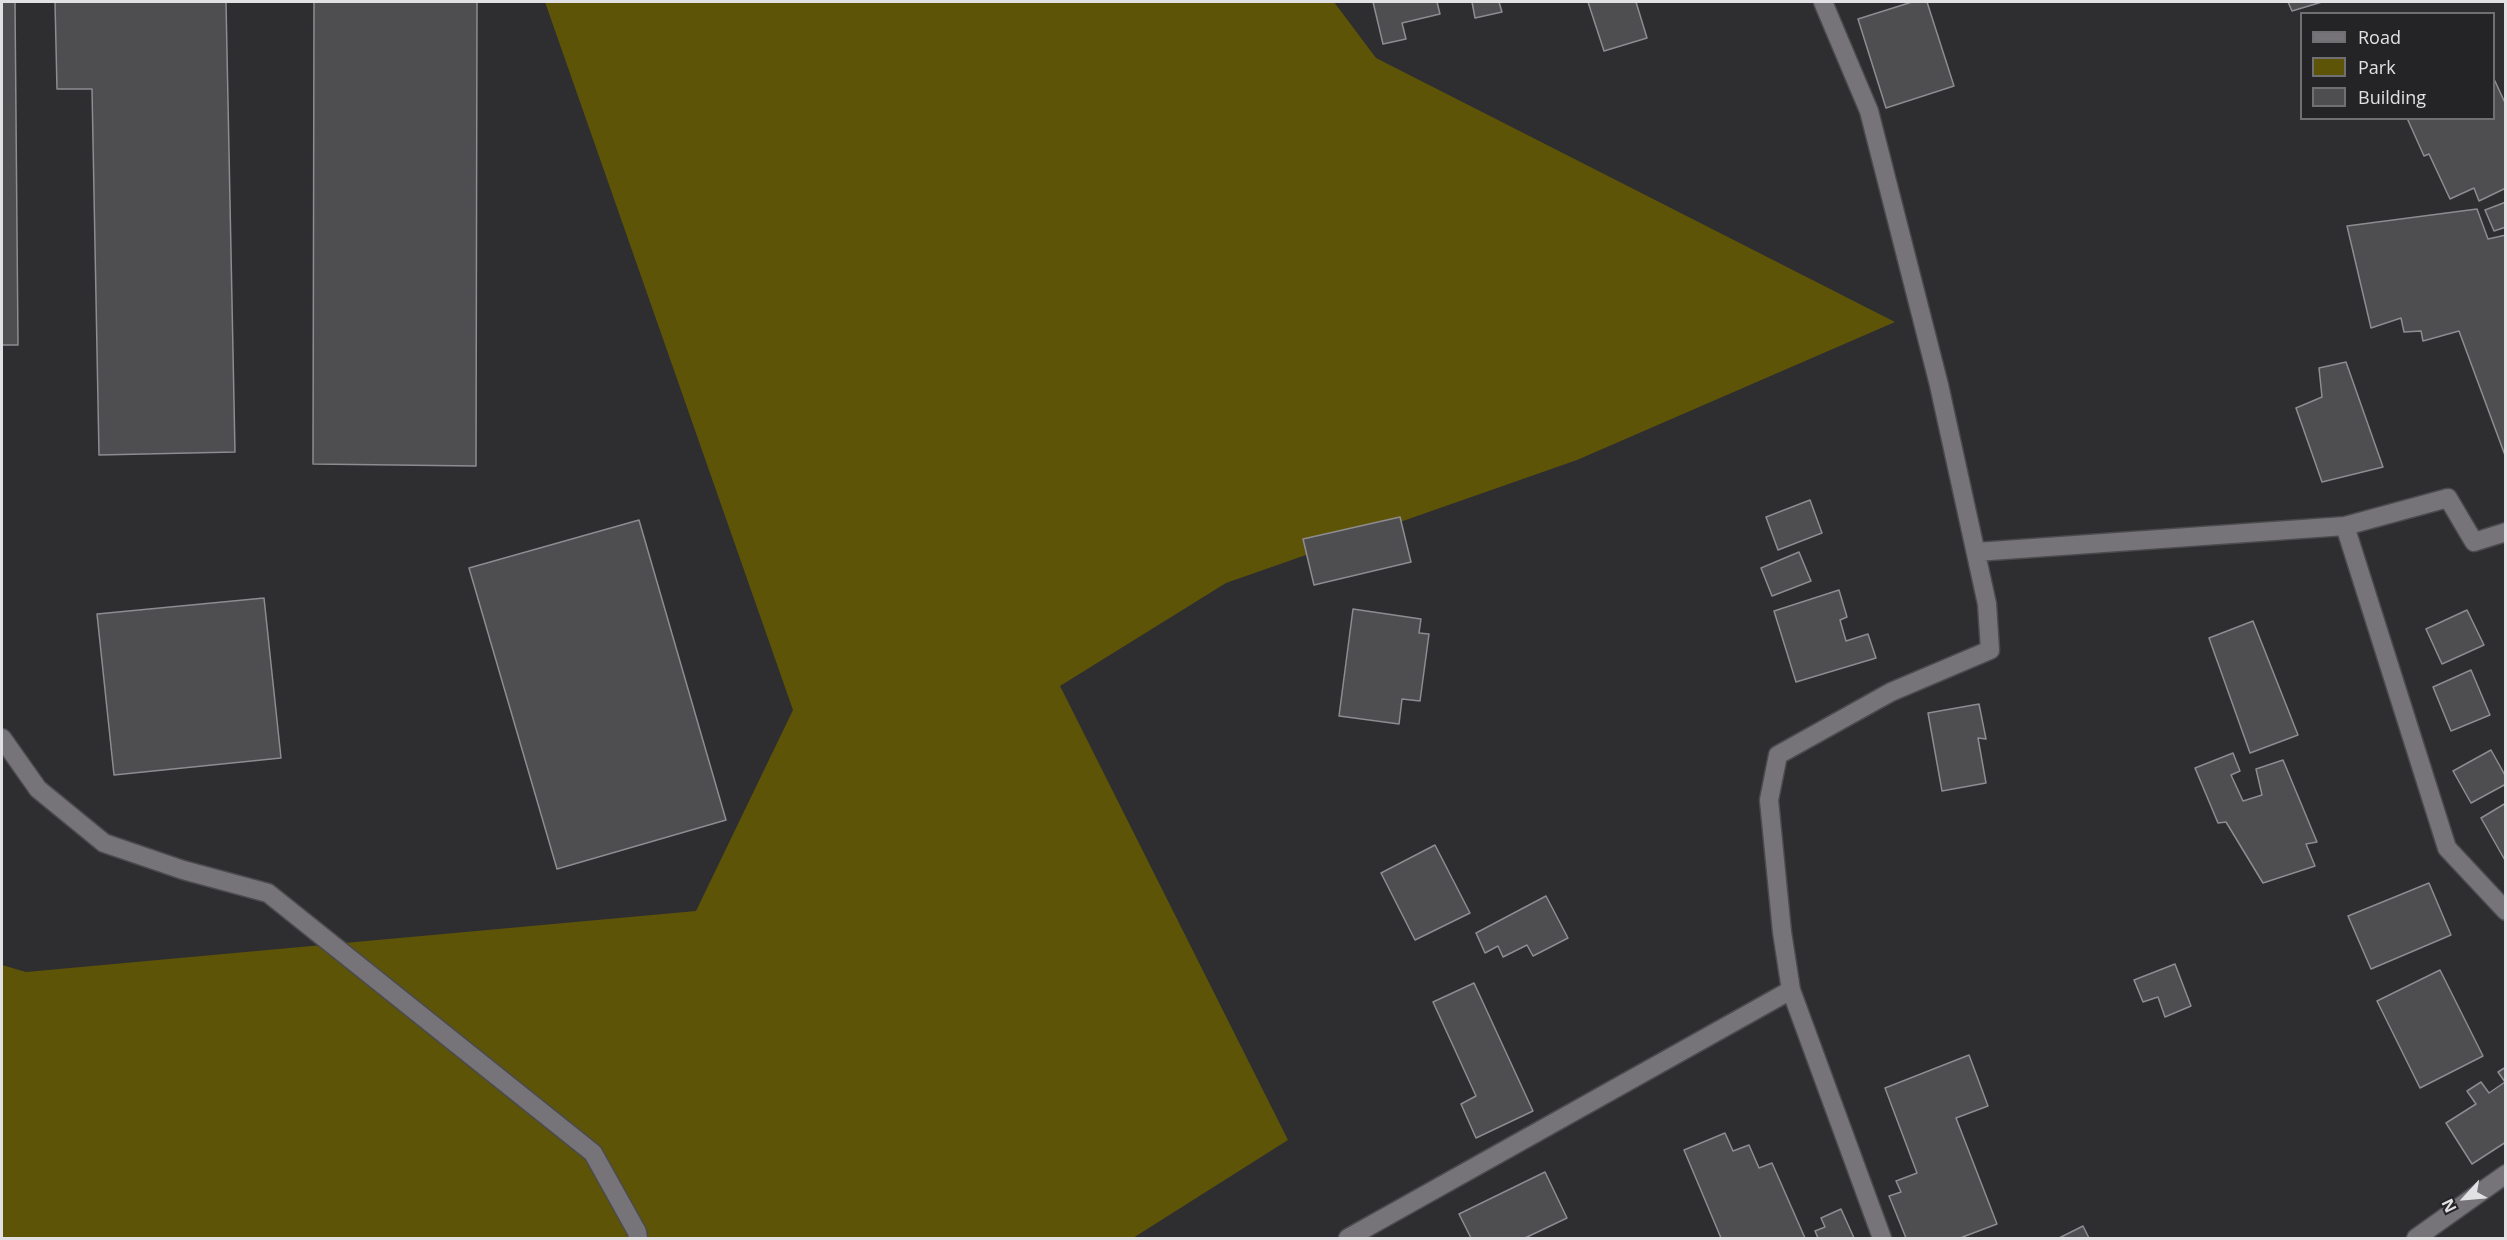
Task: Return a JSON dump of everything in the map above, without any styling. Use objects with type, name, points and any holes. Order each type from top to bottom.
[{"type":"street","points":[[1823,2],[1869,111],[1939,385],[1987,604],[1990,650],[1891,692],[1778,754],[1768,800],[1782,932],[1791,990],[1882,1239]]},
{"type":"street","points":[[1976,552],[2345,526],[2448,498],[2474,542],[2505,532]]},
{"type":"street","points":[[2345,526],[2446,848],[2505,911]]},
{"type":"street","points":[[2,738],[38,789],[104,843],[183,870],[268,893],[593,1154],[637,1232],[638,1239]]},
{"type":"street","points":[[1348,1239],[1791,990]]},
{"type":"street","points":[[2416,1239],[2505,1174]]},
{"type":"green space","points":[[545,2],[1334,2],[1376,58],[1895,322],[1577,460],[1226,583],[1060,686],[1288,1140],[1133,1238],[2,1238],[2,965],[26,972],[696,911],[793,710]]},
{"type":"building","points":[[2,2],[15,2],[18,345],[2,345]]},
{"type":"building","points":[[55,2],[226,2],[235,452],[99,455],[92,89],[57,89]]},
{"type":"building","points":[[314,2],[477,2],[476,466],[313,464]]},
{"type":"building","points":[[1373,2],[1437,2],[1440,14],[1402,23],[1406,39],[1383,44]]},
{"type":"building","points":[[1472,2],[1499,2],[1502,12],[1475,18]]},
{"type":"building","points":[[1588,2],[1636,2],[1647,38],[1604,51]]},
{"type":"building","points":[[1912,2],[1927,2],[1954,86],[1886,108],[1858,19]]},
{"type":"building","points":[[2288,2],[2322,2],[2292,11]]},
{"type":"building","points":[[2495,81],[2506,105],[2506,188],[2479,201],[2474,188],[2450,199],[2429,154],[2424,156],[2408,120],[2495,120]]},
{"type":"building","points":[[2506,202],[2506,227],[2494,231],[2485,210]]},
{"type":"building","points":[[2477,209],[2488,239],[2506,235],[2506,458],[2459,331],[2423,341],[2421,331],[2404,332],[2401,318],[2371,328],[2347,226]]},
{"type":"building","points":[[2346,362],[2383,467],[2322,482],[2296,408],[2322,397],[2319,368]]},
{"type":"building","points":[[1810,500],[1822,533],[1778,550],[1766,517]]},
{"type":"building","points":[[1400,517],[1411,562],[1314,585],[1303,539]]},
{"type":"building","points":[[639,520],[726,820],[557,869],[469,568]]},
{"type":"building","points":[[1799,552],[1811,581],[1772,596],[1761,568]]},
{"type":"building","points":[[1839,590],[1847,617],[1840,620],[1846,641],[1868,634],[1876,658],[1796,682],[1774,611]]},
{"type":"building","points":[[264,598],[281,758],[114,775],[97,614]]},
{"type":"building","points":[[1353,609],[1421,619],[1419,633],[1429,634],[1420,701],[1402,699],[1399,724],[1339,716]]},
{"type":"building","points":[[2467,610],[2484,645],[2442,664],[2426,629]]},
{"type":"building","points":[[2253,621],[2298,735],[2250,753],[2209,638]]},
{"type":"building","points":[[2471,670],[2490,715],[2451,731],[2433,687]]},
{"type":"building","points":[[1979,704],[1986,739],[1978,738],[1986,783],[1942,791],[1928,713]]},
{"type":"building","points":[[2491,750],[2506,777],[2506,784],[2471,803],[2453,771]]},
{"type":"building","points":[[2233,753],[2240,771],[2231,775],[2243,801],[2262,795],[2256,769],[2283,760],[2317,842],[2306,844],[2315,866],[2263,883],[2226,822],[2218,823],[2195,768]]},
{"type":"building","points":[[2506,803],[2506,862],[2481,818]]},
{"type":"building","points":[[1435,845],[1470,913],[1415,940],[1381,873]]},
{"type":"building","points":[[2429,883],[2451,935],[2371,969],[2348,916]]},
{"type":"building","points":[[1546,896],[1568,938],[1533,956],[1527,945],[1503,957],[1498,946],[1485,953],[1476,933]]},
{"type":"building","points":[[2175,964],[2191,1006],[2165,1017],[2158,997],[2143,1002],[2134,980]]},
{"type":"building","points":[[2440,970],[2483,1056],[2420,1088],[2377,1001]]},
{"type":"building","points":[[1474,983],[1533,1111],[1476,1138],[1461,1104],[1476,1096],[1433,1002]]},
{"type":"building","points":[[1969,1055],[1988,1106],[1956,1118],[1997,1224],[1960,1238],[1906,1238],[1889,1196],[1901,1192],[1896,1181],[1917,1173],[1885,1088]]},
{"type":"building","points":[[2506,1067],[2506,1142],[2472,1164],[2446,1123],[2476,1104],[2467,1091],[2481,1082],[2489,1093],[2505,1082],[2498,1072]]},
{"type":"building","points":[[1725,1133],[1733,1151],[1749,1145],[1759,1168],[1772,1163],[1805,1238],[1721,1238],[1684,1150]]},
{"type":"building","points":[[1545,1172],[1567,1218],[1525,1238],[1471,1238],[1459,1214]]},
{"type":"building","points":[[1841,1209],[1854,1238],[1818,1238],[1815,1231],[1825,1227],[1821,1218]]},
{"type":"building","points":[[2083,1226],[2089,1238],[2059,1238]]}]
